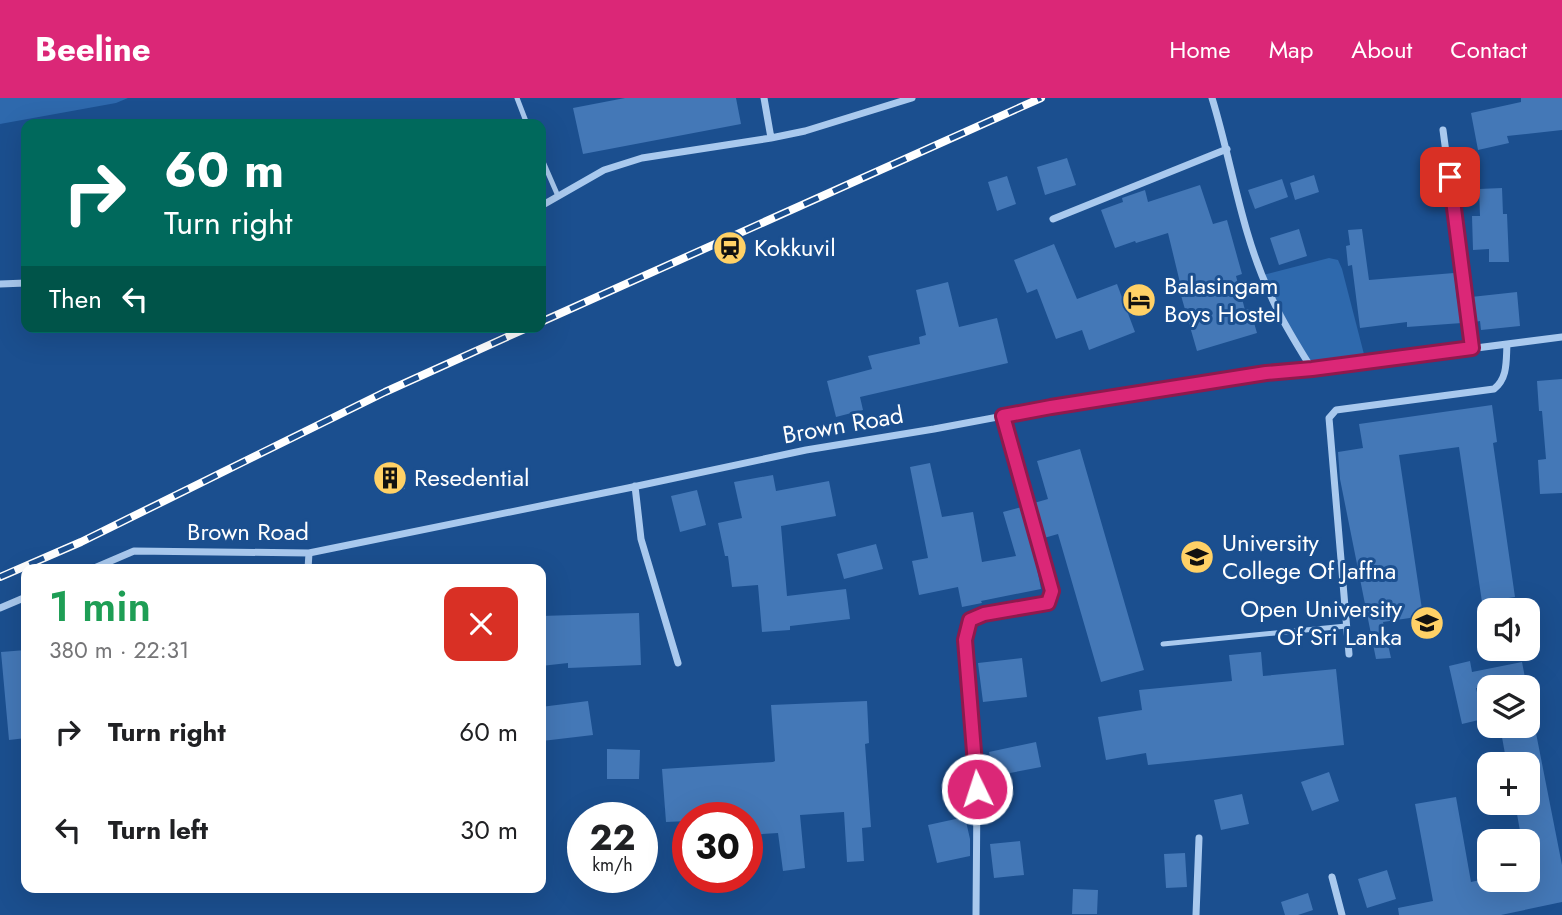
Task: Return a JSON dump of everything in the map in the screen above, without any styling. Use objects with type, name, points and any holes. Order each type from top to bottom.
[{"type":"street","points":[[764,98],[771,138]]},
{"type":"street","points":[[546,203],[604,170],[642,158],[806,131],[912,98]]},
{"type":"street","points":[[1212,98],[1240,208],[1269,293],[1312,369]]},
{"type":"street","points":[[1443,130],[1472,348]]},
{"type":"street","points":[[1053,219],[1227,149]]},
{"type":"street","points":[[0,284],[21,283]]},
{"type":"street","name":"Brown Road","points":[[104,564],[134,551],[309,553],[806,450],[1051,407],[1266,373],[1562,337]]},
{"type":"street","points":[[1349,654],[1329,418],[1336,410],[1494,389],[1505,376],[1507,344]]},
{"type":"street","points":[[976,915],[977,789],[965,640],[970,620],[984,614],[1048,603],[1052,591],[1003,416]]},
{"type":"street","points":[[635,486],[641,538],[678,663]]},
{"type":"street","points":[[308,564],[309,553]]},
{"type":"street","points":[[0,608],[21,599]]},
{"type":"street","points":[[1196,915],[1199,838]]},
{"type":"street","points":[[1332,877],[1342,915]]},
{"type":"lane","points":[[517,98],[525,119]]},
{"type":"lane","points":[[546,169],[558,197]]},
{"type":"lane","points":[[1163,644],[1346,626]]},
{"type":"shaded area","points":[[0,98],[128,98],[116,103],[0,124]]},
{"type":"shaded area","points":[[1329,258],[1338,260],[1342,269],[1366,362],[1312,369],[1263,275]]},
{"type":"building","points":[[625,98],[736,98],[741,124],[583,154],[573,108]]},
{"type":"building","points":[[1521,98],[1562,98],[1562,130],[1507,136],[1509,143],[1478,150],[1471,113],[1521,102]]},
{"type":"building","points":[[1067,158],[1076,185],[1045,195],[1037,167]]},
{"type":"building","points":[[1314,175],[1319,192],[1295,200],[1290,183]]},
{"type":"building","points":[[1007,176],[1016,204],[997,211],[988,182]]},
{"type":"building","points":[[1282,179],[1288,197],[1255,209],[1248,190]]},
{"type":"building","points":[[1200,185],[1213,224],[1227,220],[1242,274],[1236,276],[1245,310],[1250,309],[1257,333],[1197,351],[1180,292],[1182,291],[1168,233],[1115,248],[1101,210],[1123,202],[1122,198],[1145,190],[1148,202]]},
{"type":"building","points":[[1502,188],[1503,214],[1507,214],[1509,262],[1489,262],[1489,249],[1473,250],[1472,216],[1480,216],[1479,189]]},
{"type":"building","points":[[1299,229],[1307,256],[1279,265],[1270,238]]},
{"type":"building","points":[[1362,229],[1369,280],[1454,273],[1462,323],[1407,327],[1407,322],[1360,328],[1352,265],[1348,266],[1346,246],[1350,245],[1348,230]]},
{"type":"building","points":[[1054,244],[1077,299],[1117,284],[1135,332],[1089,350],[1082,330],[1056,339],[1037,289],[1027,293],[1014,260]]},
{"type":"building","points":[[948,282],[959,327],[997,318],[1008,363],[860,397],[863,410],[836,417],[827,381],[872,369],[868,356],[920,344],[919,337],[926,335],[916,290]]},
{"type":"building","points":[[1517,292],[1520,326],[1481,330],[1480,321],[1475,322],[1471,297]]},
{"type":"building","points":[[1562,379],[1562,493],[1540,494],[1538,460],[1546,459],[1537,381]]},
{"type":"building","points":[[1492,405],[1497,442],[1493,443],[1515,597],[1481,598],[1459,447],[1399,455],[1423,616],[1383,622],[1391,658],[1376,659],[1340,479],[1338,452],[1363,448],[1359,424]]},
{"type":"building","points":[[1080,449],[1144,670],[1101,682],[1058,534],[1044,538],[1034,503],[1048,499],[1037,461]]},
{"type":"building","points":[[930,463],[942,517],[973,512],[982,562],[1016,556],[1003,512],[1022,507],[1041,589],[962,607],[958,587],[919,595],[912,561],[928,558],[910,467]]},
{"type":"building","name":"Resedential","points":[[399,464],[405,489],[381,492],[376,468]]},
{"type":"building","points":[[773,475],[776,491],[829,481],[836,516],[781,526],[787,596],[846,589],[850,619],[790,626],[790,630],[762,632],[758,585],[732,587],[728,556],[725,556],[718,523],[742,518],[734,482]]},
{"type":"building","points":[[697,490],[706,525],[680,532],[671,496]]},
{"type":"building","points":[[876,544],[883,569],[844,579],[837,554]]},
{"type":"building","points":[[639,613],[641,665],[568,668],[568,663],[546,665],[546,616]]},
{"type":"building","points":[[21,650],[21,739],[9,740],[1,652]]},
{"type":"building","points":[[1261,652],[1263,676],[1336,669],[1344,745],[1148,765],[1146,753],[1106,760],[1098,717],[1142,710],[1139,690],[1232,681],[1229,655]]},
{"type":"building","points":[[1022,658],[1027,697],[983,702],[978,663]]},
{"type":"building","points":[[1470,661],[1472,672],[1522,662],[1524,675],[1477,675],[1477,720],[1462,724],[1449,666]]},
{"type":"building","points":[[588,701],[593,735],[546,741],[546,706]]},
{"type":"building","points":[[867,701],[869,743],[865,744],[871,827],[862,828],[864,861],[847,862],[844,812],[800,815],[805,868],[783,871],[778,833],[763,834],[763,802],[672,802],[672,822],[666,822],[662,769],[775,761],[771,705]]},
{"type":"building","points":[[1502,738],[1537,738],[1540,752],[1505,752]]},
{"type":"building","points":[[1036,742],[1041,767],[994,776],[989,752]]},
{"type":"building","points":[[607,749],[640,750],[639,779],[607,779]]},
{"type":"building","points":[[1540,753],[1562,865],[1562,902],[1501,915],[1399,915],[1398,908],[1433,901],[1415,804],[1456,797],[1471,882],[1477,881],[1477,892],[1540,892],[1540,829],[1520,829],[1517,815],[1540,815]]},
{"type":"building","points":[[1329,772],[1339,801],[1312,811],[1301,782]]},
{"type":"building","points":[[1242,794],[1249,824],[1221,830],[1214,800]]},
{"type":"building","points":[[965,817],[970,839],[970,856],[937,863],[928,825]]},
{"type":"building","points":[[1020,841],[1024,875],[994,878],[990,844]]},
{"type":"building","points":[[1185,853],[1187,887],[1166,888],[1164,854]]},
{"type":"building","points":[[1387,870],[1396,899],[1367,908],[1358,879]]},
{"type":"building","points":[[1073,889],[1098,890],[1097,914],[1072,914]]},
{"type":"building","points":[[1308,893],[1313,910],[1298,915],[1285,915],[1281,902]]},
{"type":"railway","points":[[546,320],[1041,98]]},
{"type":"railway","points":[[30,564],[81,542],[385,392],[516,333]]},
{"type":"railway","points":[[0,577],[21,568]]},
{"type":"place","name":"Kokkuvil","points":[[730,248]]},
{"type":"place","name":"Balasingam Boys Hostel","points":[[1139,300]]},
{"type":"place","name":"Resedential","points":[[390,478]]},
{"type":"place","name":"University College Of Jaffna","points":[[1197,557]]},
{"type":"place","name":"Open University Of Sri Lanka","points":[[1427,623]]},
{"type":"route","points":[[977,789],[965,640],[970,620],[984,614],[1048,603],[1052,591],[1003,416],[1266,373],[1472,348],[1450,177]]}]
